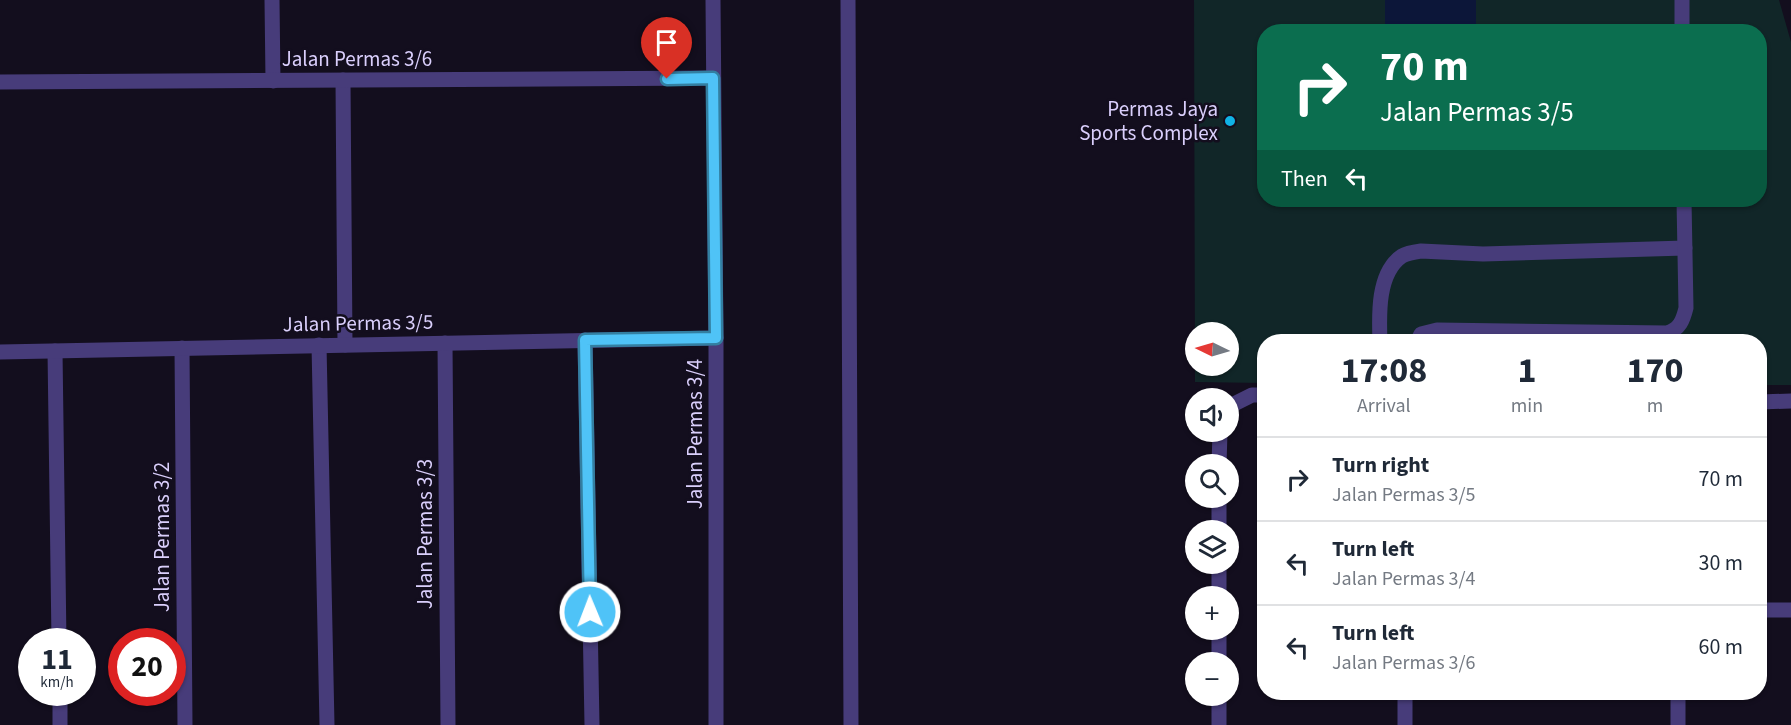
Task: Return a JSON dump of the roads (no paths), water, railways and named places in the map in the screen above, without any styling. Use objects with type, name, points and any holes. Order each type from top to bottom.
[{"type":"street","points":[[272,0],[273,81]]},
{"type":"street","name":"Jalan Permas 3/4","points":[[713,0],[716,725]]},
{"type":"street","points":[[848,0],[851,725]]},
{"type":"street","points":[[1682,0],[1682,24]]},
{"type":"street","name":"Jalan Permas 3/6","points":[[0,82],[713,78]]},
{"type":"street","points":[[343,80],[345,345]]},
{"type":"street","points":[[1421,334],[1437,330],[1666,333],[1673,331],[1681,323],[1686,308],[1684,207]]},
{"type":"street","points":[[1380,334],[1380,311],[1387,277],[1401,257],[1412,253],[1420,251],[1495,254],[1685,248]]},
{"type":"street","name":"Jalan Permas 3/5","points":[[0,352],[716,338]]},
{"type":"street","points":[[585,340],[592,725]]},
{"type":"street","name":"Jalan Permas 3/3","points":[[445,343],[448,725]]},
{"type":"street","points":[[319,345],[327,725]]},
{"type":"street","name":"Jalan Permas 3/2","points":[[182,348],[185,725]]},
{"type":"street","points":[[55,351],[59,628]]},
{"type":"street","points":[[1239,402],[1257,395]]},
{"type":"street","points":[[1767,402],[1791,401]]},
{"type":"street","points":[[1767,610],[1791,610]]},
{"type":"street","points":[[1405,700],[1405,725]]},
{"type":"street","points":[[1678,700],[1678,725]]},
{"type":"street","points":[[60,706],[60,725]]},
{"type":"street","points":[[1219,706],[1219,725]]},
{"type":"water","points":[[1385,0],[1476,0],[1476,24],[1385,24]]},
{"type":"place","name":"Permas Jaya Sports Complex","points":[[1230,121]]}]
